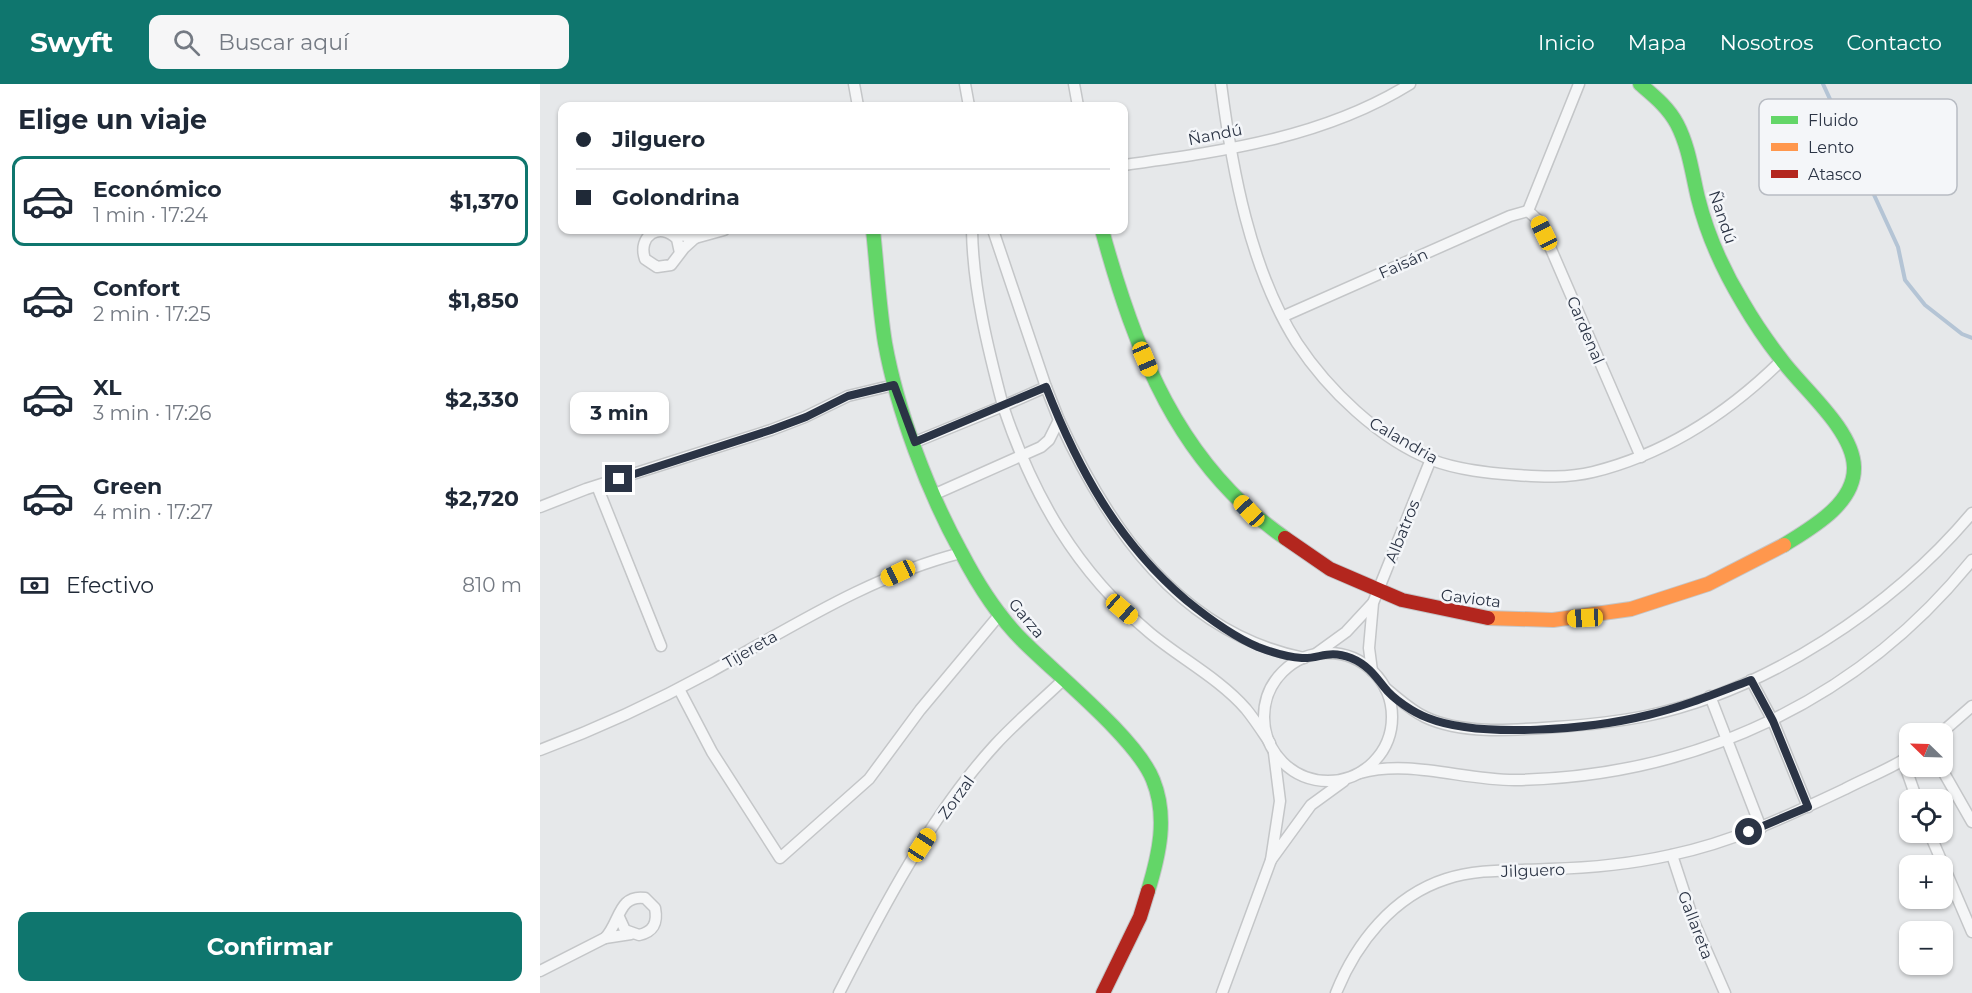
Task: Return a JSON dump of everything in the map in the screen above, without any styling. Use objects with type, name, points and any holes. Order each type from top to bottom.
[{"type":"street","points":[[854,84],[857,102]]},
{"type":"street","points":[[965,84],[968,102]]},
{"type":"street","points":[[1074,84],[1077,102]]},
{"type":"street","name":"Calandria","points":[[1221,84],[1230,150],[1251,233],[1284,316],[1312,364],[1342,399],[1383,432],[1431,459],[1488,472],[1543,477],[1593,472],[1641,457],[1688,434],[1756,386],[1781,361]]},
{"type":"street","name":"Ñandú","points":[[1128,164],[1230,150],[1342,119],[1363,111],[1410,84]]},
{"type":"street","points":[[1526,211],[1579,84]]},
{"type":"street","name":"Ñandú","points":[[1640,84],[1670,112],[1678,126],[1703,214],[1721,260],[1741,300],[1781,361]]},
{"type":"street","name":"Faisán","points":[[1284,316],[1526,211]]},
{"type":"street","name":"Cardenal","points":[[1526,211],[1538,220],[1641,457]]},
{"type":"street","points":[[652,234],[646,238],[643,245],[645,259],[650,264],[664,267],[677,260],[680,253],[695,238]]},
{"type":"street","points":[[673,234],[677,239],[680,253]]},
{"type":"street","points":[[677,234],[695,238],[710,234]]},
{"type":"street","name":"Garza","points":[[873,234],[885,342],[894,385],[933,495],[961,553],[1021,639],[1132,747],[1153,780],[1162,822],[1156,861],[1140,918],[1103,993]]},
{"type":"street","points":[[972,234],[972,254],[982,318],[1003,406],[1020,457],[1063,537],[1100,586],[1150,633],[1245,708],[1272,748],[1293,771],[1312,779],[1332,781],[1376,768],[1498,780],[1571,777],[1670,760],[1773,721],[1846,676],[1911,626],[1972,560]]},
{"type":"street","points":[[994,234],[1059,420],[1103,507],[1119,531],[1155,571],[1197,609],[1241,639],[1275,652],[1309,656],[1346,656],[1372,671],[1385,688],[1427,718],[1460,727],[1501,729],[1621,720],[1647,716],[1710,696],[1751,680],[1840,631],[1877,605],[1931,559],[1972,513]]},
{"type":"street","name":"Gaviota","points":[[1103,234],[1127,308],[1157,386],[1202,461],[1249,511],[1280,539],[1375,598],[1422,608],[1482,618],[1529,620],[1603,617],[1687,594],[1767,555],[1824,517],[1850,488],[1854,464],[1847,443],[1781,361]]},
{"type":"street","points":[[540,507],[597,486],[771,430],[806,417],[848,396],[894,385]]},
{"type":"street","points":[[915,442],[1046,387]]},
{"type":"street","points":[[933,495],[1020,457],[1049,440],[1059,420]]},
{"type":"street","name":"Albatros","points":[[1375,598],[1431,459]]},
{"type":"street","points":[[597,486],[661,646]]},
{"type":"street","name":"Tijereta","points":[[540,750],[615,720],[679,689],[814,613],[870,586],[923,563],[961,553]]},
{"type":"street","points":[[1222,993],[1271,860],[1280,801],[1272,748],[1264,721],[1267,699],[1285,670],[1346,632],[1375,598]]},
{"type":"street","points":[[1372,671],[1369,648],[1375,598]]},
{"type":"street","points":[[679,689],[712,752],[780,858],[869,779],[920,710],[1002,614]]},
{"type":"street","points":[[1751,680],[1773,721],[1808,807]]},
{"type":"street","name":"Zorzal","points":[[839,993],[883,909],[943,813],[995,745],[1062,681]]},
{"type":"street","points":[[1271,860],[1311,805],[1376,759],[1387,740],[1392,719],[1385,688]]},
{"type":"street","points":[[1710,696],[1761,828]]},
{"type":"street","points":[[1952,723],[1972,705]]},
{"type":"street","name":"Jilguero","points":[[1336,993],[1354,953],[1379,923],[1407,900],[1445,879],[1479,873],[1596,867],[1672,855],[1779,821],[1899,762]]},
{"type":"street","points":[[1946,777],[1972,822]]},
{"type":"street","points":[[1934,843],[1972,932]]},
{"type":"street","name":"Gallareta","points":[[1672,855],[1694,922],[1725,993]]},
{"type":"street","points":[[540,971],[605,938],[613,931],[620,909],[630,899],[645,898],[655,908],[656,923],[652,929],[639,935],[605,938]]},
{"type":"street","points":[[619,917],[625,930],[631,934]]},
{"type":"waterway","points":[[1823,84],[1830,99]]},
{"type":"waterway","points":[[1874,195],[1898,247],[1905,280],[1925,305],[1962,334],[1972,338]]},
{"type":"traffic: fast","points":[[1640,84],[1665,107],[1681,133],[1706,225],[1716,252],[1736,290],[1776,352],[1836,424],[1851,453],[1854,467],[1852,480],[1839,503],[1830,514],[1784,545]]},
{"type":"traffic: fast","points":[[873,234],[881,315],[890,369],[915,450],[949,529],[974,576],[1005,621],[1114,727],[1131,746],[1153,780],[1158,794],[1161,822],[1156,864],[1148,891]]},
{"type":"traffic: fast","points":[[1103,234],[1129,319],[1166,402],[1189,440],[1216,476],[1248,508],[1285,538]]},
{"type":"traffic: slow","points":[[1488,618],[1553,620],[1631,609],[1708,584],[1784,545]]},
{"type":"traffic: jam","points":[[1285,538],[1330,569],[1402,600],[1488,618]]},
{"type":"traffic: jam","points":[[1103,993],[1140,917],[1148,891]]},
{"type":"route","points":[[619,479],[771,430],[806,417],[848,396],[894,385],[915,442],[1046,387],[1074,454],[1091,487],[1119,531],[1155,571],[1197,609],[1241,639],[1259,647],[1304,658],[1325,653],[1355,659],[1372,671],[1385,688],[1414,711],[1427,718],[1460,727],[1501,729],[1597,724],[1647,716],[1672,709],[1751,680],[1773,721],[1808,807],[1749,832]]}]
